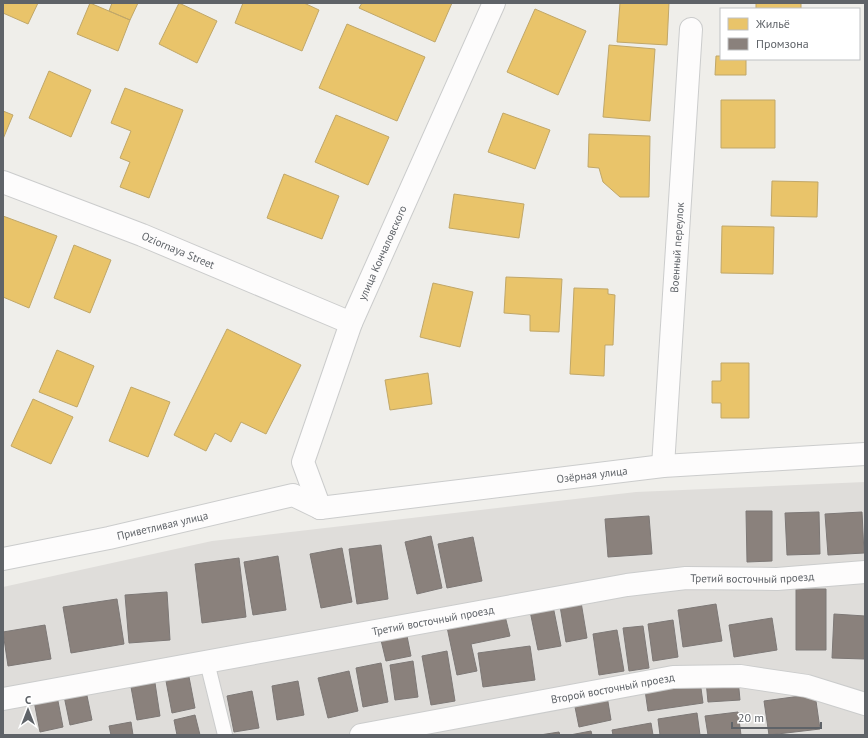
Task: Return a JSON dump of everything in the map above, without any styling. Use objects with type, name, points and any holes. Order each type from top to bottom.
[{"type":"street","name":"улица Кончаловского","points":[[320,508],[304,462],[351,323],[494,3]]},
{"type":"street","name":"Военный переулок","points":[[662,466],[691,29]]},
{"type":"street","name":"Oziornaya Street","points":[[3,182],[142,235],[351,323]]},
{"type":"street","name":"Озёрная улица","points":[[320,508],[662,466],[865,454]]},
{"type":"street","name":"Приветливая улица","points":[[3,559],[109,538],[293,495],[320,508]]},
{"type":"street","name":"Третий восточный проезд","points":[[3,699],[627,585],[686,578],[777,579],[865,572]]},
{"type":"street","name":"Второй восточный проезд","points":[[361,735],[673,676],[740,676],[807,686],[865,704]]},
{"type":"lane","points":[[207,662],[225,735]]},
{"type":"shaded area","points":[[865,482],[865,735],[3,735],[3,587],[212,541],[636,492]]},
{"type":"building: Жильё","points":[[3,3],[38,3],[28,24],[3,13]]},
{"type":"building: Жильё","points":[[90,3],[130,20],[118,51],[77,34]]},
{"type":"building: Жильё","points":[[112,3],[138,3],[130,20],[109,11]]},
{"type":"building: Жильё","points":[[179,3],[217,21],[197,63],[159,44]]},
{"type":"building: Жильё","points":[[243,3],[304,3],[319,10],[302,51],[235,23]]},
{"type":"building: Жильё","points":[[362,3],[452,3],[435,42],[359,8]]},
{"type":"building: Жильё","points":[[620,3],[669,3],[667,45],[617,42]]},
{"type":"building: Жильё","points":[[756,3],[801,3],[801,8],[756,8]]},
{"type":"building: Жильё","points":[[535,9],[586,31],[558,95],[507,72]]},
{"type":"building: Жильё","points":[[347,24],[425,57],[397,121],[319,88]]},
{"type":"building: Жильё","points":[[609,45],[655,49],[650,121],[603,117]]},
{"type":"building: Жильё","points":[[716,56],[720,56],[720,60],[746,60],[746,75],[715,75]]},
{"type":"building: Жильё","points":[[49,71],[91,90],[71,137],[29,118]]},
{"type":"building: Жильё","points":[[125,88],[183,110],[149,198],[120,187],[130,162],[120,158],[131,131],[111,123]]},
{"type":"building: Жильё","points":[[721,100],[775,100],[775,148],[721,148]]},
{"type":"building: Жильё","points":[[3,111],[13,115],[3,139]]},
{"type":"building: Жильё","points":[[503,113],[550,130],[535,169],[488,152]]},
{"type":"building: Жильё","points":[[336,115],[389,137],[368,185],[315,162]]},
{"type":"building: Жильё","points":[[589,134],[650,136],[649,197],[620,197],[603,182],[599,168],[588,167]]},
{"type":"building: Жильё","points":[[284,174],[339,196],[322,239],[267,218]]},
{"type":"building: Жильё","points":[[772,181],[818,182],[817,217],[771,216]]},
{"type":"building: Жильё","points":[[454,194],[524,204],[519,238],[449,228]]},
{"type":"building: Жильё","points":[[3,216],[57,236],[29,308],[3,297]]},
{"type":"building: Жильё","points":[[722,226],[774,227],[773,274],[721,273]]},
{"type":"building: Жильё","points":[[74,245],[111,260],[90,313],[54,298]]},
{"type":"building: Жильё","points":[[506,277],[562,279],[559,332],[530,331],[530,315],[504,313]]},
{"type":"building: Жильё","points":[[433,283],[473,292],[460,347],[420,337]]},
{"type":"building: Жильё","points":[[574,288],[608,289],[608,294],[615,295],[613,345],[605,345],[604,376],[570,374]]},
{"type":"building: Жильё","points":[[227,329],[301,365],[266,434],[241,422],[231,442],[215,433],[206,451],[174,435]]},
{"type":"building: Жильё","points":[[57,350],[94,366],[77,407],[39,392]]},
{"type":"building: Жильё","points":[[721,363],[749,363],[749,418],[721,418],[721,403],[712,403],[712,381],[721,381]]},
{"type":"building: Жильё","points":[[428,373],[432,404],[390,410],[385,380]]},
{"type":"building: Жильё","points":[[131,387],[170,402],[148,457],[109,441]]},
{"type":"building: Жильё","points":[[33,399],[73,417],[51,464],[11,446]]},
{"type":"building: Промзона","points":[[746,511],[772,511],[772,561],[747,562]]},
{"type":"building: Промзона","points":[[819,512],[820,554],[787,555],[785,513]]},
{"type":"building: Промзона","points":[[862,512],[864,553],[828,555],[825,514]]},
{"type":"building: Промзона","points":[[649,516],[652,554],[608,557],[605,519]]},
{"type":"building: Промзона","points":[[431,536],[442,588],[417,594],[405,542]]},
{"type":"building: Промзона","points":[[473,537],[482,581],[447,588],[438,544]]},
{"type":"building: Промзона","points":[[381,545],[388,599],[357,604],[349,549]]},
{"type":"building: Промзона","points":[[342,548],[352,602],[321,608],[310,554]]},
{"type":"building: Промзона","points":[[278,556],[286,610],[253,615],[244,562]]},
{"type":"building: Промзона","points":[[239,558],[246,617],[202,623],[195,564]]},
{"type":"building: Промзона","points":[[796,589],[826,589],[826,650],[796,650]]},
{"type":"building: Промзона","points":[[167,592],[170,640],[129,643],[125,595]]},
{"type":"building: Промзона","points":[[117,599],[124,644],[71,653],[63,607]]},
{"type":"building: Промзона","points":[[581,602],[587,638],[566,642],[560,606]]},
{"type":"building: Промзона","points":[[716,604],[722,641],[683,647],[678,610]]},
{"type":"building: Промзона","points":[[553,606],[561,646],[538,650],[530,611]]},
{"type":"building: Промзона","points":[[834,614],[865,616],[865,659],[832,658]]},
{"type":"building: Промзона","points":[[505,616],[510,636],[471,644],[477,671],[457,675],[447,627]]},
{"type":"building: Промзона","points":[[772,618],[777,650],[734,657],[729,625]]},
{"type":"building: Промзона","points":[[673,620],[678,657],[653,661],[648,624]]},
{"type":"building: Промзона","points":[[45,625],[51,659],[8,666],[3,632]]},
{"type":"building: Промзона","points":[[643,626],[649,668],[629,671],[623,628]]},
{"type":"building: Промзона","points":[[617,630],[624,671],[599,675],[593,634]]},
{"type":"building: Промзона","points":[[406,631],[411,656],[386,661],[380,636]]},
{"type":"building: Промзона","points":[[530,646],[535,680],[483,687],[478,653]]},
{"type":"building: Промзона","points":[[447,651],[455,701],[431,705],[422,656]]},
{"type":"building: Промзона","points":[[413,661],[418,697],[395,700],[390,665]]},
{"type":"building: Промзона","points":[[381,663],[388,702],[363,707],[356,668]]},
{"type":"building: Промзона","points":[[349,671],[358,711],[328,718],[318,678]]},
{"type":"building: Промзона","points":[[189,677],[195,708],[172,713],[166,681]]},
{"type":"building: Промзона","points":[[738,679],[740,700],[708,702],[706,681]]},
{"type":"building: Промзона","points":[[298,681],[304,715],[277,720],[272,686]]},
{"type":"building: Промзона","points":[[700,681],[703,703],[648,711],[645,690]]},
{"type":"building: Промзона","points":[[155,683],[160,716],[137,720],[131,687]]},
{"type":"building: Промзона","points":[[86,691],[92,720],[70,725],[64,696]]},
{"type":"building: Промзона","points":[[252,691],[259,728],[234,732],[227,696]]},
{"type":"building: Промзона","points":[[815,694],[820,729],[769,735],[764,701]]},
{"type":"building: Промзона","points":[[57,696],[63,727],[40,732],[34,701]]},
{"type":"building: Промзона","points":[[607,696],[611,720],[579,727],[574,702]]},
{"type":"building: Промзона","points":[[738,712],[741,735],[708,735],[705,716]]},
{"type":"building: Промзона","points":[[697,713],[700,735],[660,735],[658,719]]},
{"type":"building: Промзона","points":[[195,715],[200,735],[177,735],[174,720]]},
{"type":"building: Промзона","points":[[131,722],[133,735],[111,735],[109,726]]},
{"type":"building: Промзона","points":[[651,723],[653,735],[613,735],[612,730]]},
{"type":"building: Промзона","points":[[591,731],[592,735],[570,735]]},
{"type":"building: Промзона","points":[[559,732],[560,735],[540,735]]}]
